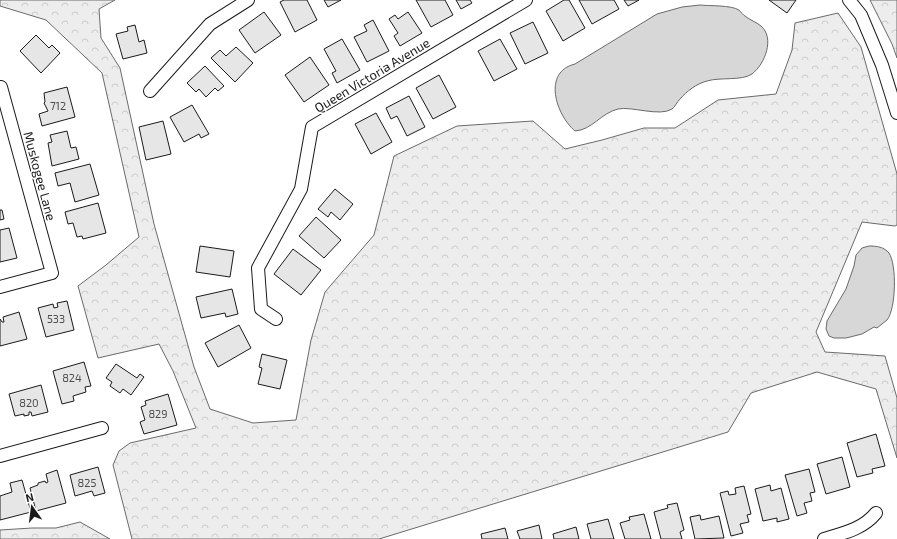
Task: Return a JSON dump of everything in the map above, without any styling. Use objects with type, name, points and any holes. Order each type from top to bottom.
[{"type":"street","points":[[150,91],[210,24],[248,0]]},
{"type":"street","name":"Queen Victoria Avenue","points":[[276,319],[261,309],[258,268],[301,189],[312,127],[526,0]]},
{"type":"street","points":[[849,0],[861,15],[882,65],[897,113]]},
{"type":"street","name":"Muskogee Lane","points":[[0,287],[52,273],[1,87]]},
{"type":"street","points":[[0,456],[102,428]]},
{"type":"street","points":[[824,539],[861,526],[869,522],[876,513]]},
{"type":"green space","points":[[0,0],[115,0],[99,9],[101,38],[120,68],[154,224],[194,367],[210,409],[253,423],[296,420],[311,340],[325,292],[374,235],[394,156],[457,126],[533,121],[565,149],[644,128],[675,128],[718,100],[776,94],[792,50],[795,23],[838,13],[861,47],[897,174],[897,225],[862,222],[816,332],[825,352],[885,356],[897,398],[897,458],[876,389],[817,372],[751,393],[728,432],[379,539],[132,539],[113,465],[119,451],[130,443],[196,428],[173,371],[159,344],[98,358],[78,286],[139,237],[102,73],[46,20],[0,6]]},
{"type":"green space","points":[[870,0],[897,0],[897,58],[892,44]]},
{"type":"green space","points":[[80,522],[110,539],[0,539],[0,530],[56,528]]},
{"type":"shaded area","points":[[700,5],[726,6],[735,8],[761,26],[765,31],[768,44],[767,51],[757,70],[748,76],[712,80],[699,84],[686,93],[672,109],[667,111],[653,112],[624,108],[606,114],[592,125],[581,130],[575,131],[568,124],[558,105],[555,84],[558,76],[565,69],[657,14],[682,7]]},
{"type":"shaded area","points":[[869,246],[885,249],[892,259],[894,297],[890,314],[887,320],[877,328],[874,327],[862,334],[846,338],[834,338],[829,336],[826,329],[827,321],[846,289],[856,255],[862,248]]},
{"type":"building","points":[[284,0],[307,0],[317,20],[295,32],[280,2]]},
{"type":"building","points":[[324,0],[341,0],[328,7]]},
{"type":"building","points":[[416,0],[445,0],[453,15],[431,27]]},
{"type":"building","points":[[456,0],[470,0],[472,3],[461,9]]},
{"type":"building","points":[[564,0],[569,0],[585,28],[563,41],[546,11]]},
{"type":"building","points":[[579,0],[614,0],[619,9],[592,24]]},
{"type":"building","points":[[624,0],[639,0],[628,6]]},
{"type":"building","points":[[769,0],[796,0],[787,13]]},
{"type":"building","points":[[264,12],[281,35],[255,53],[239,30]]},
{"type":"building","points":[[408,12],[422,33],[400,46],[394,36],[398,33],[389,19],[395,15],[398,19]]},
{"type":"building","points":[[373,20],[389,51],[367,62],[354,37],[367,31],[364,25]]},
{"type":"building","points":[[533,22],[548,53],[525,64],[510,33]]},
{"type":"building","points":[[135,25],[139,42],[144,40],[147,53],[123,59],[116,34],[128,31],[127,27]]},
{"type":"building","points":[[36,35],[49,48],[52,45],[60,53],[41,73],[20,51]]},
{"type":"building","points":[[342,39],[360,70],[337,83],[332,73],[336,71],[324,49]]},
{"type":"building","points":[[500,39],[517,69],[494,81],[478,51]]},
{"type":"building","points":[[236,47],[253,63],[235,82],[211,58],[220,50],[226,56]]},
{"type":"building","points":[[310,57],[329,85],[304,102],[285,75]]},
{"type":"building","points":[[205,66],[224,86],[218,91],[215,88],[206,97],[199,89],[196,92],[187,83]]},
{"type":"building","points":[[439,75],[456,107],[433,119],[416,88]]},
{"type":"building","points":[[67,87],[75,117],[42,126],[39,114],[48,111],[44,103],[44,93]]},
{"type":"building","points":[[409,96],[425,127],[407,136],[397,116],[391,119],[386,108]]},
{"type":"building","points":[[192,105],[209,134],[201,138],[199,134],[184,142],[170,117]]},
{"type":"building","points":[[376,113],[392,142],[371,154],[355,124]]},
{"type":"building","points":[[163,121],[171,154],[146,160],[139,127]]},
{"type":"building","points":[[67,131],[71,148],[76,147],[79,159],[52,166],[48,143],[52,142],[50,135]]},
{"type":"building","points":[[90,164],[99,195],[75,202],[70,183],[58,186],[55,173]]},
{"type":"building","points":[[335,189],[353,204],[340,220],[331,212],[328,217],[318,209]]},
{"type":"building","points":[[98,203],[106,233],[83,239],[82,236],[77,237],[73,223],[68,224],[65,212]]},
{"type":"building","points":[[0,210],[2,210],[4,219],[0,220]]},
{"type":"building","points":[[316,217],[341,240],[324,258],[299,236]]},
{"type":"building","points":[[9,228],[17,258],[0,262],[0,230]]},
{"type":"building","points":[[200,246],[234,251],[230,277],[196,272]]},
{"type":"building","points":[[293,249],[321,270],[301,295],[274,274]]},
{"type":"building","points":[[232,289],[238,314],[226,317],[225,313],[201,318],[196,297]]},
{"type":"building","points":[[67,301],[74,330],[46,337],[38,308],[53,304],[54,308],[58,307],[57,303]]},
{"type":"building","points":[[19,312],[27,339],[0,346],[0,319],[4,322],[3,317]]},
{"type":"building","points":[[239,325],[251,348],[218,367],[205,343]]},
{"type":"building","points":[[262,354],[287,360],[280,389],[258,384],[262,368],[259,367]]},
{"type":"building","points":[[84,362],[91,386],[85,387],[86,392],[73,396],[74,401],[62,404],[53,371]]},
{"type":"building","points":[[116,364],[137,378],[140,374],[144,377],[131,395],[123,389],[120,393],[110,386],[112,382],[106,378]]},
{"type":"building","points":[[41,385],[48,412],[32,416],[31,412],[29,412],[29,415],[24,416],[24,414],[15,416],[9,394]]},
{"type":"building","points":[[168,394],[177,425],[144,434],[140,422],[145,420],[141,407],[146,405],[145,401]]},
{"type":"building","points":[[876,434],[885,466],[872,469],[873,473],[857,477],[847,443]]},
{"type":"building","points":[[842,457],[850,487],[826,494],[817,464]]},
{"type":"building","points":[[98,467],[105,493],[94,496],[92,491],[75,496],[70,475]]},
{"type":"building","points":[[809,469],[815,492],[810,493],[812,501],[804,503],[807,513],[797,516],[785,475]]},
{"type":"building","points":[[57,470],[66,503],[36,511],[30,488],[38,485],[38,483],[45,481],[46,483],[48,482],[46,474]]},
{"type":"building","points":[[22,480],[31,512],[0,520],[0,496],[12,492],[10,483]]},
{"type":"building","points":[[770,485],[771,491],[781,488],[789,519],[777,522],[777,518],[763,521],[755,489]]},
{"type":"building","points":[[744,486],[751,514],[747,515],[749,522],[740,524],[743,533],[731,536],[720,493],[728,491],[729,495],[736,494],[735,488]]},
{"type":"building","points":[[677,503],[684,530],[680,532],[682,539],[661,539],[654,512],[668,508],[667,505]]},
{"type":"building","points":[[644,514],[651,539],[625,539],[620,523],[630,520],[629,517]]},
{"type":"building","points":[[700,515],[701,520],[719,516],[724,538],[695,539],[690,517]]},
{"type":"building","points":[[608,519],[614,539],[591,539],[587,524]]},
{"type":"building","points":[[539,525],[542,539],[520,539],[517,531]]},
{"type":"building","points":[[576,527],[579,539],[554,539],[553,534]]},
{"type":"building","points":[[505,528],[508,539],[482,539],[481,534]]}]
